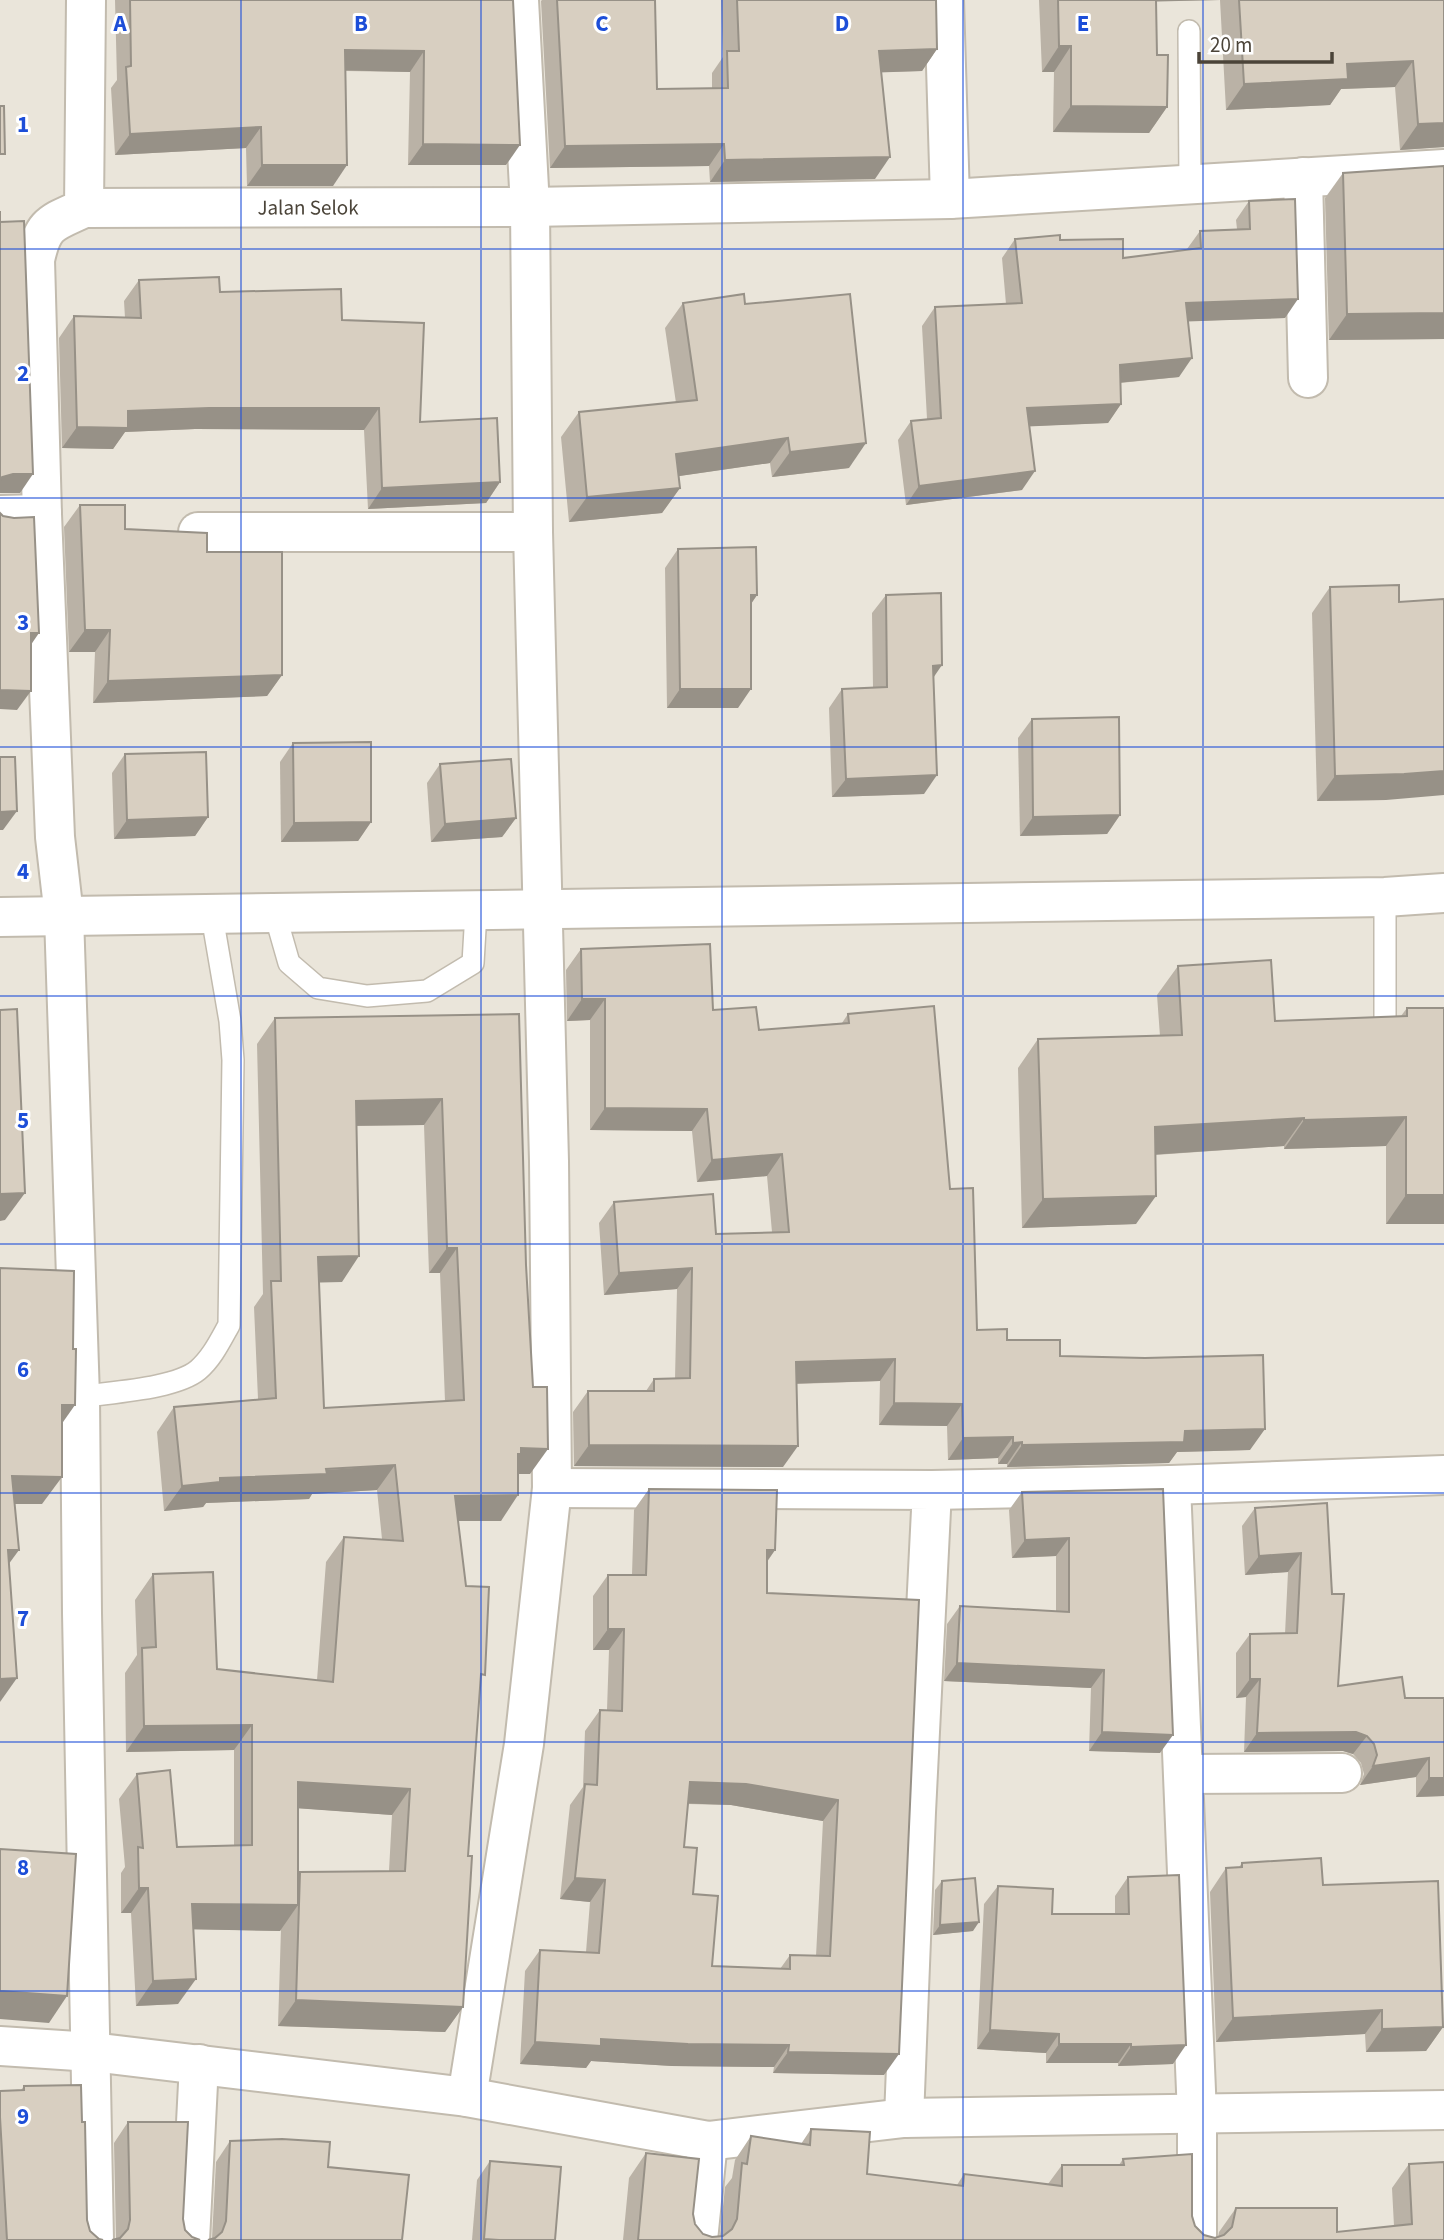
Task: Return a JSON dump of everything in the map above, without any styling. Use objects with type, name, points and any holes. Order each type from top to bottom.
[{"type":"street","points":[[86,0],[85,208],[48,225],[39,240],[35,260],[41,514],[55,837],[64,916],[80,1397],[94,2240]]},
{"type":"street","points":[[467,2097],[524,1744],[552,1488],[549,1161],[533,533],[530,207],[519,0]]},
{"type":"street","points":[[944,0],[950,199]]},
{"type":"street","name":"Jalan Selok","points":[[85,208],[530,207],[950,199],[1444,169]]},
{"type":"street","points":[[1303,177],[1308,378]]},
{"type":"street","points":[[0,516],[41,514]]},
{"type":"street","points":[[198,532],[533,533]]},
{"type":"street","points":[[0,917],[1385,897],[1444,893]]},
{"type":"street","points":[[552,1488],[932,1490],[1444,1475]]},
{"type":"street","points":[[1171,1485],[1197,2115],[1197,2240]]},
{"type":"street","points":[[904,2118],[932,1490]]},
{"type":"street","points":[[1184,1774],[1342,1773]]},
{"type":"street","points":[[0,2046],[92,2052],[467,2097],[708,2141],[904,2118],[1444,2110]]},
{"type":"street","points":[[190,2240],[199,2064]]},
{"type":"street","points":[[698,2240],[708,2141]]},
{"type":"lane","points":[[1189,31],[1190,184]]},
{"type":"lane","points":[[1385,897],[1385,1018]]},
{"type":"lane","points":[[275,914],[289,963],[318,988],[367,996],[427,991],[473,962],[476,912]]},
{"type":"lane","points":[[80,1397],[168,1383],[196,1371],[215,1352],[229,1325],[233,1060],[230,1021],[212,916]]},
{"type":"shaded area","points":[[0,0],[1444,0],[1444,2240],[0,2240]]},
{"type":"building","points":[[130,0],[513,0],[520,145],[423,144],[424,51],[345,50],[347,165],[262,165],[261,127],[130,134],[126,67],[131,66]]},
{"type":"building","points":[[557,0],[655,0],[657,89],[728,88],[727,51],[739,51],[737,0],[936,0],[937,49],[879,51],[890,157],[725,160],[724,144],[565,146]]},
{"type":"building","points":[[1058,0],[1156,0],[1157,55],[1168,55],[1167,107],[1071,106],[1071,46],[1059,46]]},
{"type":"building","points":[[1239,0],[1444,0],[1444,123],[1418,124],[1413,61],[1347,64],[1348,79],[1244,84]]},
{"type":"building","points":[[0,106],[4,106],[5,154],[0,154]]},
{"type":"building","points":[[1444,166],[1444,313],[1347,314],[1343,173]]},
{"type":"building","points":[[1295,199],[1298,299],[1186,303],[1192,358],[1120,365],[1121,404],[1027,408],[1035,471],[919,486],[911,421],[941,418],[935,307],[1022,303],[1015,239],[1060,235],[1060,240],[1123,239],[1123,258],[1201,248],[1200,231],[1250,229],[1249,201]]},
{"type":"building","points":[[24,221],[33,474],[13,474],[0,480],[0,222]]},
{"type":"building","points":[[219,277],[220,292],[341,289],[342,320],[424,323],[420,422],[497,418],[500,482],[382,488],[379,408],[128,411],[128,428],[77,427],[74,316],[141,318],[139,280]]},
{"type":"building","points":[[744,294],[745,304],[850,294],[866,443],[790,452],[788,438],[676,454],[680,488],[587,497],[579,412],[697,400],[683,303]]},
{"type":"building","points":[[80,505],[125,505],[125,529],[207,533],[207,552],[282,552],[282,675],[108,681],[110,630],[85,630]]},
{"type":"building","points":[[0,513],[14,518],[34,517],[39,633],[31,633],[31,691],[0,690]]},
{"type":"building","points":[[756,547],[757,595],[751,595],[751,689],[680,689],[678,549]]},
{"type":"building","points":[[1399,585],[1399,602],[1444,599],[1444,771],[1335,776],[1330,587]]},
{"type":"building","points":[[941,593],[942,665],[933,666],[937,775],[846,779],[842,689],[887,687],[886,595]]},
{"type":"building","points":[[1119,717],[1120,815],[1033,817],[1032,719]]},
{"type":"building","points":[[371,742],[371,822],[294,823],[293,743]]},
{"type":"building","points":[[206,752],[208,817],[127,820],[125,754]]},
{"type":"building","points":[[0,757],[15,757],[17,811],[0,812]]},
{"type":"building","points":[[511,759],[516,818],[445,824],[440,764]]},
{"type":"building","points":[[710,944],[713,1010],[756,1007],[759,1030],[849,1023],[848,1014],[934,1006],[950,1189],[973,1188],[977,1330],[1007,1329],[1007,1340],[1060,1340],[1060,1356],[1145,1358],[1263,1355],[1265,1429],[1185,1431],[1184,1442],[1022,1445],[1022,1442],[1013,1443],[1013,1437],[963,1438],[962,1404],[894,1403],[895,1359],[796,1362],[798,1446],[589,1445],[588,1391],[654,1391],[654,1379],[690,1378],[692,1268],[619,1273],[614,1202],[713,1194],[716,1234],[789,1232],[782,1154],[712,1160],[707,1109],[605,1108],[605,999],[582,999],[581,949]]},
{"type":"building","points":[[1271,960],[1275,1021],[1407,1016],[1407,1008],[1444,1008],[1444,1195],[1406,1195],[1406,1117],[1304,1118],[1155,1127],[1156,1196],[1043,1199],[1038,1039],[1182,1035],[1178,966]]},
{"type":"building","points":[[17,1009],[25,1193],[0,1194],[0,1010]]},
{"type":"building","points":[[519,1014],[526,1265],[533,1387],[547,1387],[548,1449],[521,1448],[521,1454],[518,1454],[518,1495],[455,1496],[466,1586],[489,1587],[485,1675],[481,1674],[468,1856],[472,1856],[463,2007],[296,2000],[300,1872],[405,1871],[410,1789],[298,1782],[298,1905],[192,1904],[196,1979],[153,1981],[148,1888],[139,1888],[138,1847],[143,1848],[137,1774],[170,1770],[177,1847],[252,1845],[252,1725],[144,1726],[142,1648],[156,1647],[153,1574],[213,1572],[217,1669],[333,1682],[344,1537],[403,1541],[395,1465],[326,1469],[327,1474],[220,1478],[220,1482],[182,1486],[174,1407],[276,1398],[271,1281],[281,1281],[275,1018]],"holes":[[[442,1099],[447,1248],[457,1248],[464,1400],[324,1408],[318,1257],[359,1256],[356,1101]]]},
{"type":"building","points":[[0,1268],[74,1271],[73,1349],[76,1349],[75,1405],[62,1405],[62,1477],[12,1476],[19,1550],[8,1550],[17,1678],[0,1679]]},
{"type":"building","points":[[649,1489],[777,1490],[775,1550],[767,1550],[767,1593],[919,1600],[899,2054],[788,2052],[789,2045],[688,2044],[601,2039],[601,2046],[535,2042],[540,1950],[599,1953],[605,1880],[575,1878],[585,1784],[597,1785],[600,1710],[622,1711],[624,1629],[608,1629],[608,1575],[646,1575]],"holes":[[[690,1782],[746,1784],[838,1800],[830,1956],[790,1955],[790,1969],[712,1966],[718,1896],[693,1894],[697,1848],[684,1847]]]},
{"type":"building","points":[[1163,1489],[1173,1735],[1102,1732],[1104,1670],[957,1663],[960,1606],[1069,1612],[1069,1538],[1025,1540],[1022,1492]]},
{"type":"building","points":[[1327,1503],[1332,1594],[1344,1594],[1338,1686],[1402,1677],[1405,1698],[1444,1698],[1444,1778],[1429,1778],[1429,1758],[1373,1766],[1377,1755],[1374,1744],[1367,1736],[1356,1732],[1257,1733],[1260,1679],[1250,1679],[1250,1634],[1297,1633],[1301,1553],[1259,1556],[1255,1508]]},
{"type":"building","points":[[0,1849],[76,1854],[67,1996],[0,1991]]},
{"type":"building","points":[[1321,1858],[1323,1885],[1438,1881],[1443,2027],[1382,2029],[1382,2010],[1233,2018],[1226,1868],[1242,1867],[1242,1863]]},
{"type":"building","points":[[1179,1875],[1186,2045],[1131,2047],[1131,2044],[1059,2044],[1059,2034],[990,2030],[998,1886],[1053,1889],[1052,1914],[1129,1914],[1128,1877]]},
{"type":"building","points":[[975,1878],[979,1922],[940,1925],[942,1881]]},
{"type":"building","points":[[81,2085],[82,2122],[85,2122],[87,2220],[90,2231],[103,2240],[7,2240],[0,2091],[24,2090],[24,2086]]},
{"type":"building","points":[[128,2122],[188,2122],[183,2219],[185,2230],[200,2240],[112,2240],[120,2238],[128,2229],[130,2220]]},
{"type":"building","points":[[811,2129],[870,2132],[867,2174],[963,2186],[964,2174],[1062,2186],[1062,2165],[1124,2165],[1123,2159],[1192,2154],[1192,2216],[1195,2226],[1204,2235],[1215,2238],[1224,2235],[1232,2227],[1236,2208],[1337,2208],[1337,2232],[1412,2224],[1409,2164],[1444,2162],[1444,2240],[638,2240],[646,2153],[699,2159],[693,2214],[695,2224],[703,2234],[723,2236],[732,2229],[737,2219],[742,2163],[747,2164],[751,2136],[810,2145]]},
{"type":"building","points":[[282,2139],[330,2142],[328,2167],[409,2175],[402,2240],[208,2240],[222,2232],[226,2221],[230,2141]]},
{"type":"building","points":[[490,2161],[561,2167],[555,2240],[484,2239]]}]
